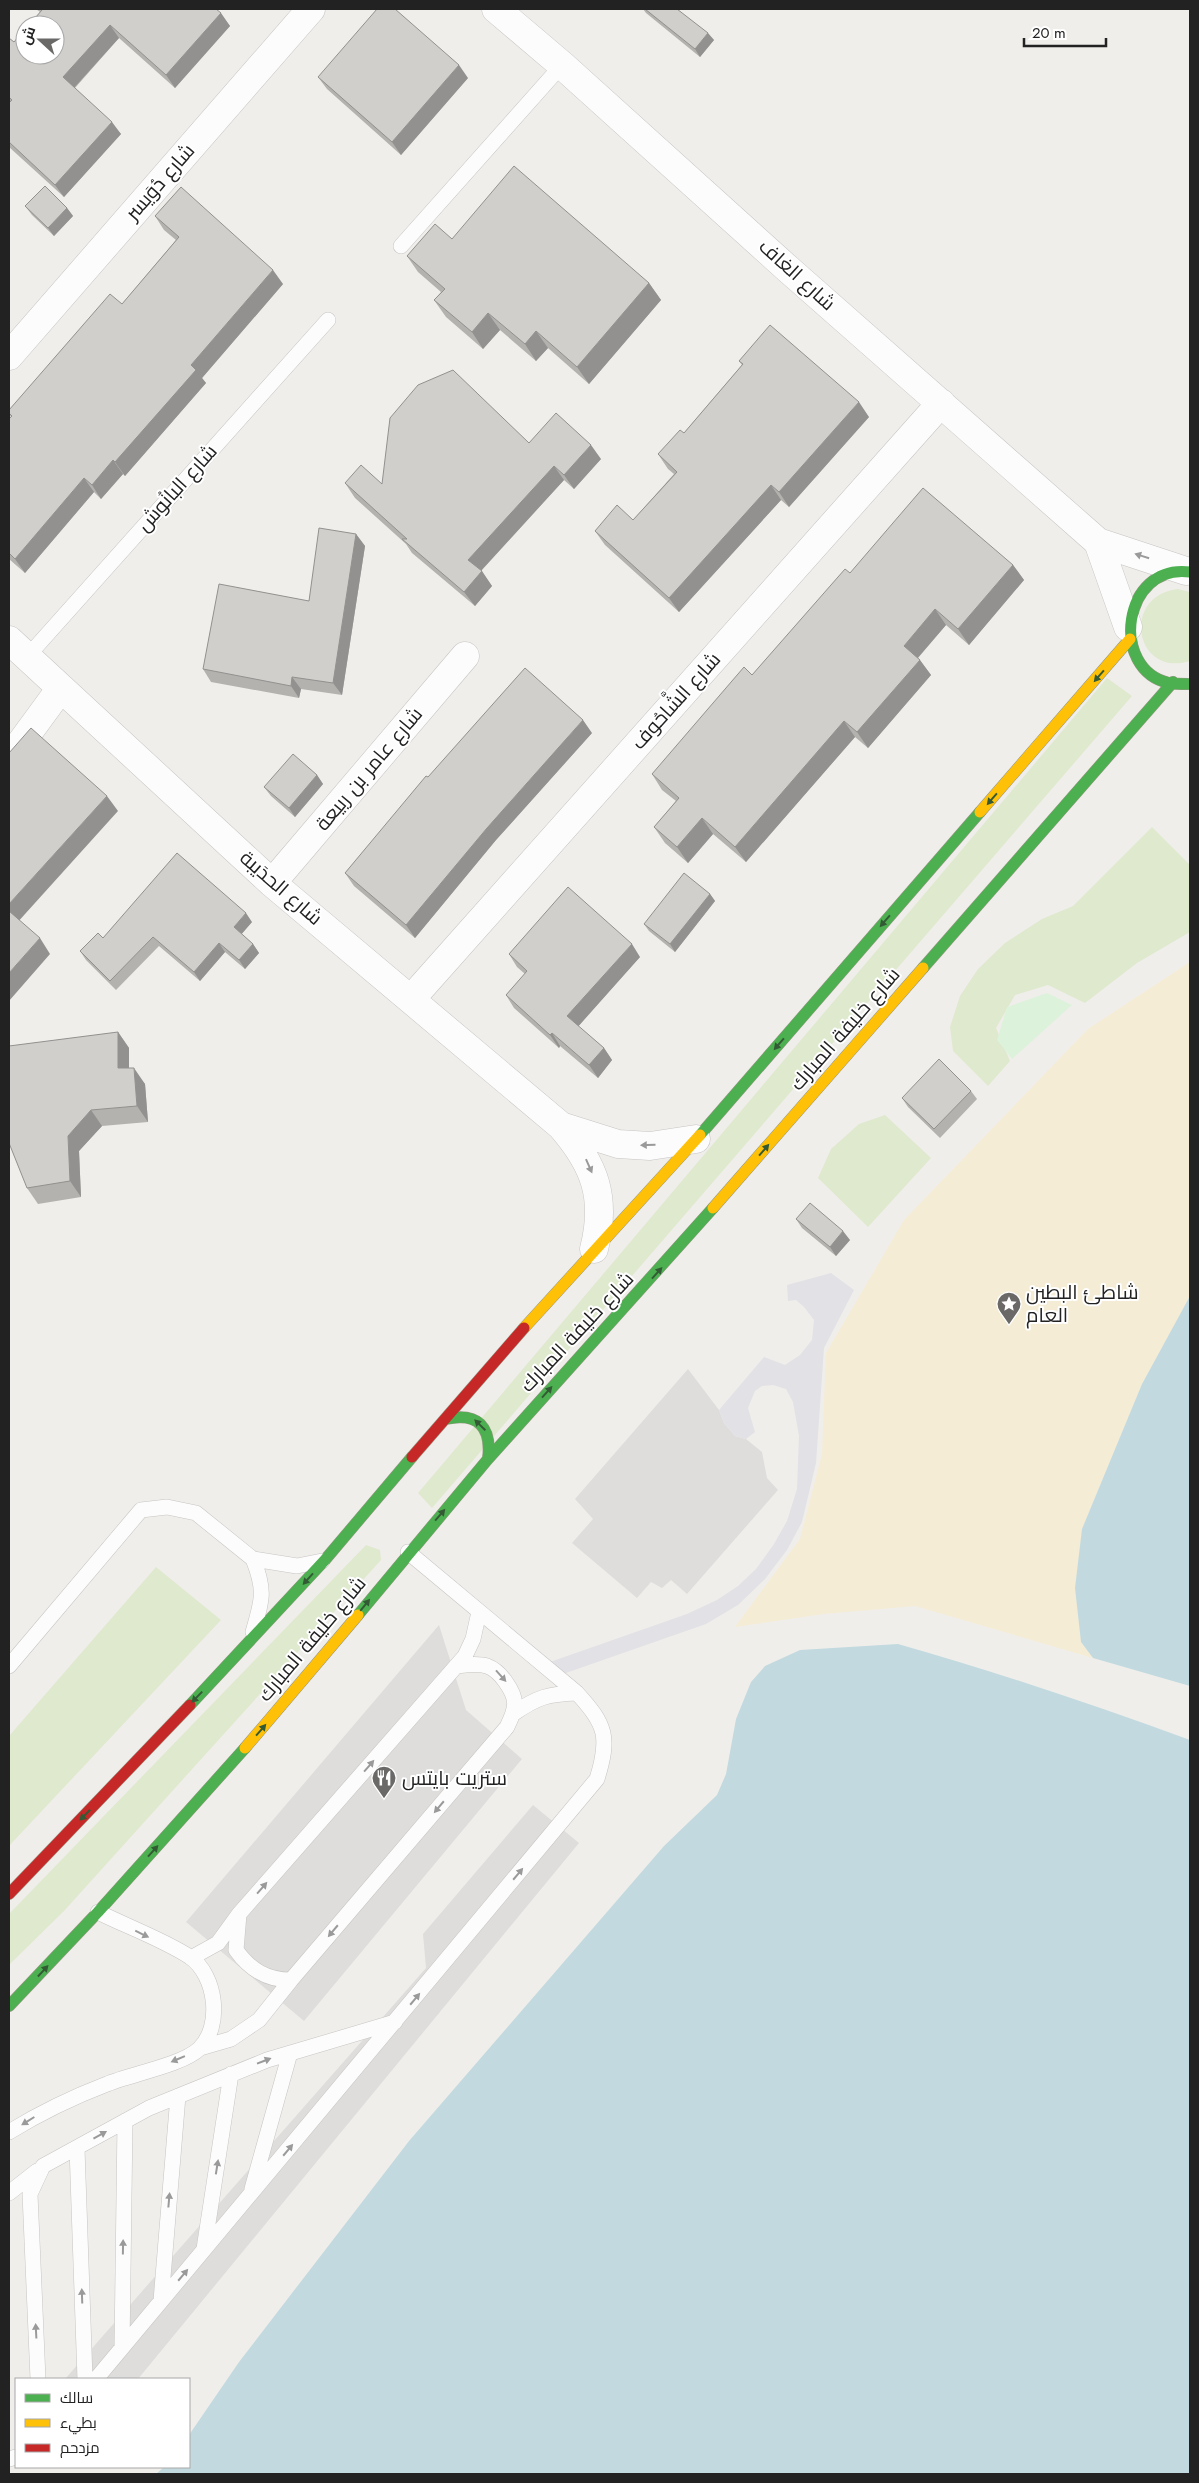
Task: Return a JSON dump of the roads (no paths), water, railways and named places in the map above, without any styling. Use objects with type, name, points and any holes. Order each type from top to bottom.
[{"type":"street","name":"شارع دُوَيسر","points":[[9,356],[311,9]]},
{"type":"street","name":"شارع الغاف","points":[[496,9],[562,65],[1098,542],[1188,571]]},
{"type":"street","name":"شارع الشَّاحُوف","points":[[411,999],[941,403]]},
{"type":"street","name":"شارع الغاف","points":[[1098,542],[1129,633]]},
{"type":"street","points":[[1188,571],[1169,573],[1152,581],[1140,593],[1132,609],[1129,633],[1138,660],[1151,673],[1173,682],[1190,684]]},
{"type":"street","name":"شارع خليفة المبارك","points":[[9,1894],[250,1642],[324,1560],[594,1249],[696,1139],[1129,633]]},
{"type":"street","name":"شارع الحدَيبة","points":[[18,648],[272,883],[561,1126],[580,1148],[596,1181],[600,1219],[594,1249]]},
{"type":"street","name":"شارع عامر بن ربيعة","points":[[272,883],[465,656]]},
{"type":"street","name":"شارع خليفة المبارك","points":[[9,2006],[98,1912],[321,1660],[408,1552],[488,1459],[661,1268],[1173,682]]},
{"type":"street","points":[[9,759],[61,688]]},
{"type":"street","name":"شارع الحدَيبة","points":[[561,1126],[618,1144],[650,1146],[696,1139]]},
{"type":"street","points":[[446,1419],[456,1416],[467,1416],[481,1424],[490,1438],[488,1459]]},
{"type":"lane","points":[[401,246],[562,65]]},
{"type":"lane","name":"شارع البانُوش","points":[[18,648],[328,320]]},
{"type":"lane","points":[[9,1666],[141,1510],[167,1507],[196,1512],[253,1559],[262,1580],[262,1601],[250,1642]]},
{"type":"lane","points":[[97,2378],[596,1780],[604,1756],[604,1736],[597,1715],[577,1693],[408,1552]]},
{"type":"lane","points":[[253,1559],[297,1566],[324,1560]]},
{"type":"lane","points":[[191,1958],[218,1943],[240,1914],[465,1656],[473,1639],[479,1612]]},
{"type":"lane","points":[[9,2132],[35,2116],[107,2084],[180,2060],[200,2048],[231,2039],[259,2020],[291,1980],[507,1728],[513,1714],[515,1696],[500,1673],[489,1666],[477,1664],[456,1666]]},
{"type":"lane","points":[[513,1714],[534,1699],[554,1694],[577,1693]]},
{"type":"lane","points":[[98,1912],[191,1958],[209,1981],[215,2009],[210,2029],[200,2048]]},
{"type":"lane","points":[[240,1914],[236,1950],[242,1959],[262,1974],[276,1980],[291,1980]]},
{"type":"lane","points":[[9,2193],[43,2166],[126,2121],[178,2096],[231,2074],[290,2053],[395,2022]]},
{"type":"lane","points":[[250,2196],[290,2053]]},
{"type":"lane","points":[[204,2250],[231,2074]]},
{"type":"lane","points":[[161,2301],[178,2096]]},
{"type":"lane","points":[[122,2348],[126,2121]]},
{"type":"lane","points":[[77,2148],[85,2378]]},
{"type":"lane","points":[[38,2378],[30,2194],[43,2166]]},
{"type":"water","points":[[1190,1296],[1190,1686],[1093,1658],[1081,1642],[1075,1588],[1082,1529],[1142,1384]]},
{"type":"water","points":[[898,1644],[1045,1689],[1190,1740],[1190,2474],[156,2474],[163,2468],[190,2468],[190,2434],[239,2362],[409,2141],[664,1846],[717,1795],[726,1774],[736,1719],[751,1682],[765,1666],[800,1650]]},
{"type":"place","name":"شاطئ البطين العام","points":[[1009,1325]]},
{"type":"place","name":"ستريت بايتس","points":[[384,1799]]}]
